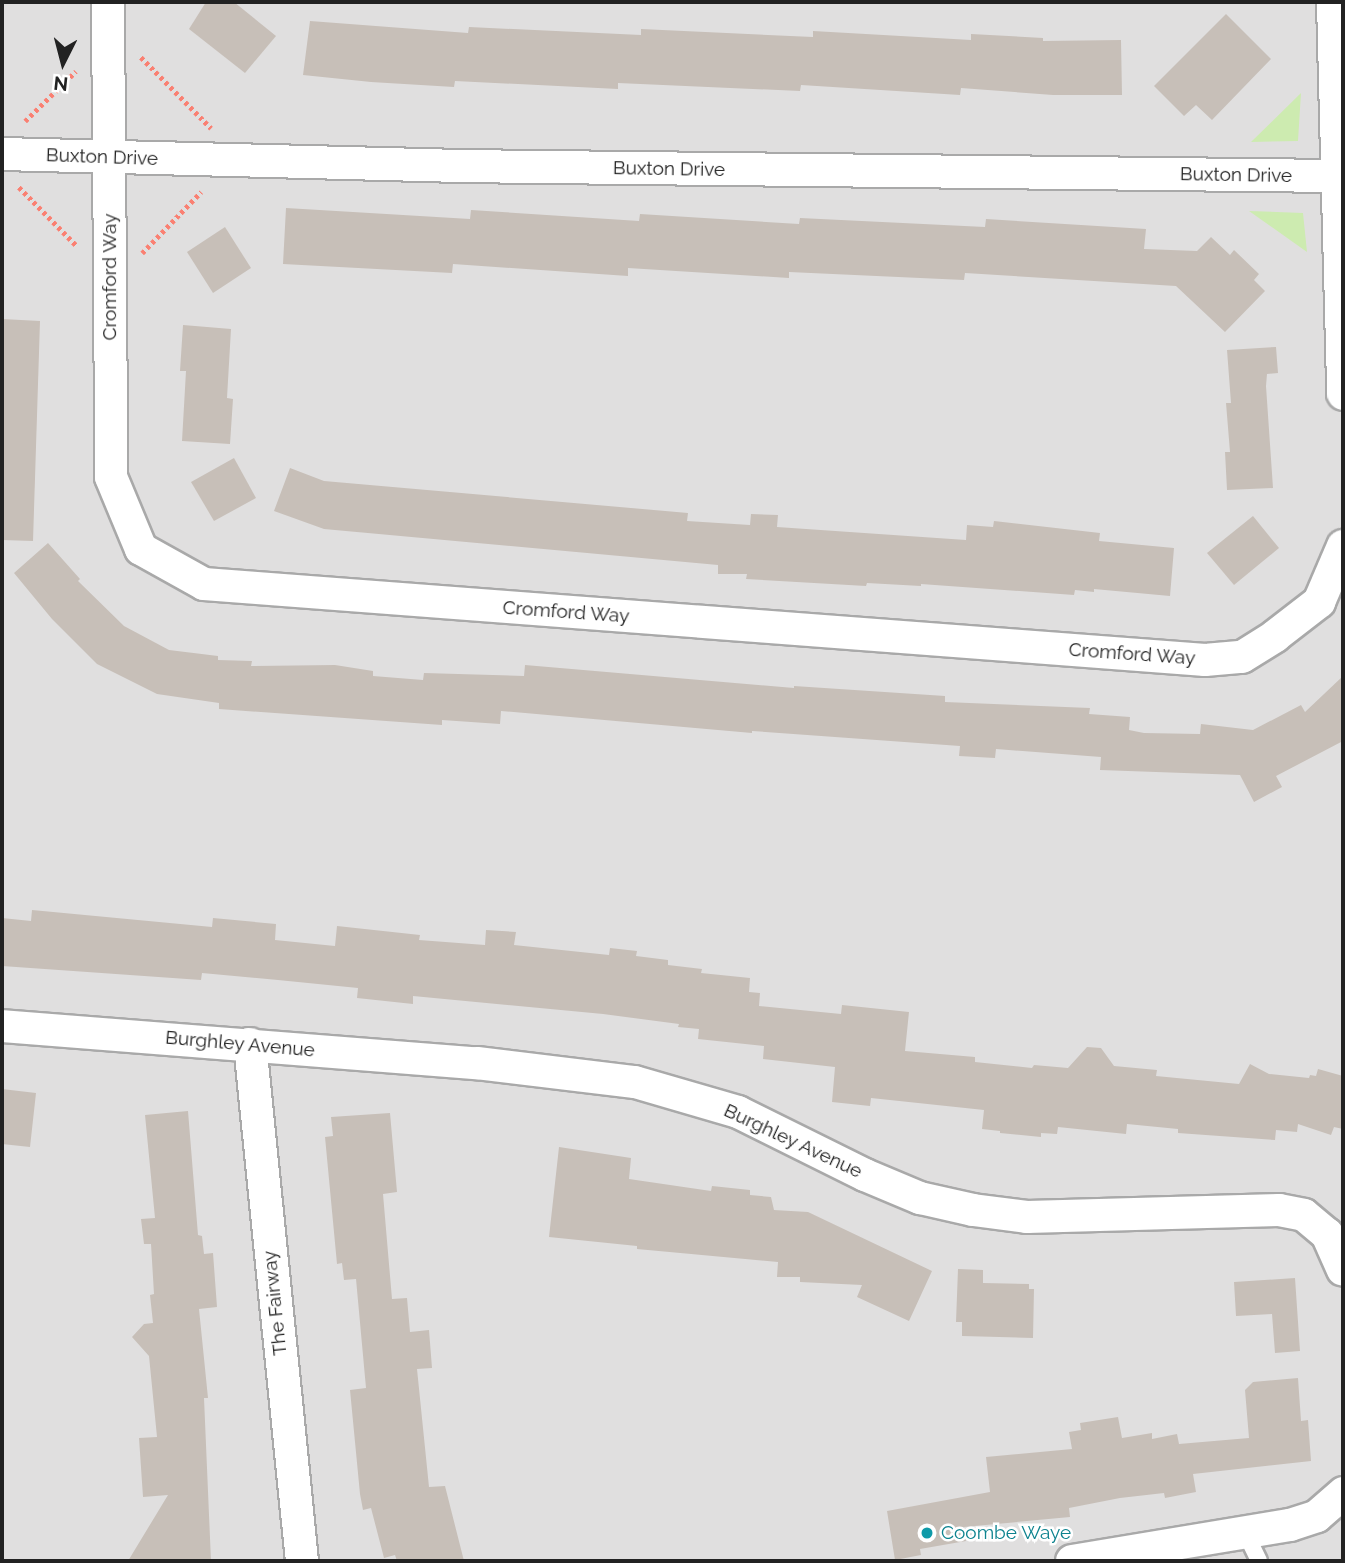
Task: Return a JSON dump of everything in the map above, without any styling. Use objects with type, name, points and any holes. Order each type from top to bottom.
[{"type":"street","name":"Cromford Way","points":[[108,2],[111,477],[141,549],[204,584],[1205,660],[1242,657],[1319,603],[1343,546]]},
{"type":"street","points":[[1333,2],[1340,176],[1343,394]]},
{"type":"street","name":"Buxton Drive","points":[[11,154],[213,160],[1340,176]]},
{"type":"street","name":"Burghley Avenue","points":[[2,1026],[477,1063],[635,1082],[738,1112],[909,1194],[973,1210],[1027,1217],[1279,1210],[1304,1215],[1327,1234],[1343,1270]]},
{"type":"street","name":"The Fairway","points":[[250,1044],[302,1561]]},
{"type":"street","points":[[1072,1561],[1290,1525],[1317,1516],[1343,1493]]},
{"type":"lane","points":[[1245,1532],[1259,1561]]},
{"type":"path","points":[[133,49],[220,138],[204,189],[131,265],[84,253],[13,181],[11,154],[19,127],[83,64],[133,49]]},
{"type":"shaded area","points":[[2,2],[1343,2],[1343,1561],[2,1561]]},
{"type":"green space","points":[[1301,93],[1298,141],[1251,142]]},
{"type":"green space","points":[[1249,211],[1303,213],[1307,252]]},
{"type":"building","points":[[206,2],[234,2],[276,36],[245,73],[189,29]]},
{"type":"building","points":[[1226,14],[1271,59],[1212,120],[1196,105],[1184,116],[1154,86]]},
{"type":"building","points":[[310,21],[468,33],[469,27],[641,35],[641,29],[813,37],[813,31],[971,40],[971,34],[1043,38],[1043,41],[1121,40],[1122,95],[1053,95],[961,88],[960,95],[801,85],[800,91],[618,83],[618,89],[455,81],[454,87],[371,82],[303,75]]},
{"type":"building","points":[[286,208],[470,219],[471,210],[639,221],[640,214],[799,224],[800,218],[985,227],[986,219],[1146,229],[1144,249],[1197,251],[1211,237],[1230,255],[1234,250],[1259,274],[1254,280],[1265,291],[1225,332],[1176,286],[965,273],[964,280],[789,272],[789,278],[628,268],[628,276],[453,264],[452,273],[283,264]]},
{"type":"building","points":[[225,227],[251,268],[213,293],[187,252]]},
{"type":"building","points":[[2,319],[40,321],[33,541],[2,540]]},
{"type":"building","points":[[183,325],[231,329],[227,398],[233,399],[230,444],[182,441],[186,371],[180,371]]},
{"type":"building","points":[[1276,347],[1278,373],[1267,374],[1266,386],[1273,488],[1227,490],[1225,452],[1230,452],[1226,403],[1231,403],[1227,350]]},
{"type":"building","points":[[234,458],[256,498],[214,521],[191,482]]},
{"type":"building","points":[[290,468],[324,481],[688,513],[687,521],[750,525],[751,514],[778,515],[777,527],[966,540],[967,525],[993,527],[994,521],[1100,533],[1099,541],[1174,548],[1170,596],[1094,589],[1094,592],[1075,590],[1074,595],[921,584],[867,583],[866,586],[746,579],[747,574],[718,574],[718,565],[324,529],[274,511]]},
{"type":"building","points":[[1253,516],[1279,548],[1234,585],[1207,553]]},
{"type":"building","points":[[48,543],[80,579],[78,581],[124,626],[169,650],[218,656],[218,660],[252,661],[251,666],[335,665],[373,671],[373,676],[423,680],[424,673],[524,676],[525,665],[794,688],[945,696],[945,702],[1090,708],[1089,714],[1130,717],[1129,730],[1144,733],[1200,734],[1201,724],[1253,730],[1301,705],[1305,712],[1343,676],[1343,741],[1276,776],[1282,787],[1254,802],[1240,775],[1100,770],[1101,757],[996,749],[995,758],[959,756],[960,746],[752,733],[501,711],[500,724],[442,720],[442,725],[219,709],[219,703],[157,694],[97,664],[52,619],[14,573]]},
{"type":"building","points":[[32,910],[212,927],[213,918],[276,924],[275,940],[335,946],[337,926],[420,935],[419,940],[485,945],[486,930],[516,932],[514,945],[609,955],[610,948],[637,951],[636,956],[668,960],[668,965],[702,969],[701,973],[750,978],[749,992],[760,993],[759,1006],[841,1014],[842,1005],[909,1012],[905,1051],[975,1057],[975,1062],[1032,1068],[1034,1065],[1068,1068],[1087,1047],[1101,1048],[1114,1066],[1157,1070],[1156,1076],[1239,1084],[1250,1064],[1269,1074],[1309,1078],[1310,1075],[1316,1076],[1318,1069],[1343,1076],[1343,1129],[1334,1127],[1331,1135],[1298,1124],[1297,1132],[1276,1130],[1275,1140],[1178,1133],[1178,1129],[1127,1124],[1126,1134],[1058,1127],[1057,1134],[1041,1133],[1041,1137],[1000,1133],[982,1129],[984,1110],[871,1098],[870,1106],[832,1102],[835,1067],[763,1059],[764,1046],[698,1039],[699,1029],[678,1027],[679,1024],[413,996],[413,1004],[357,998],[358,988],[202,973],[201,980],[2,966],[2,918],[31,921]]},
{"type":"building","points":[[2,1089],[36,1093],[30,1147],[2,1144]]},
{"type":"building","points":[[188,1111],[198,1235],[202,1236],[204,1254],[213,1253],[217,1307],[199,1309],[208,1398],[204,1398],[211,1561],[128,1561],[168,1495],[143,1497],[139,1438],[157,1437],[149,1356],[132,1337],[144,1324],[153,1323],[150,1295],[154,1294],[151,1244],[144,1244],[141,1219],[155,1218],[145,1115]]},
{"type":"building","points":[[390,1113],[397,1192],[383,1194],[392,1299],[407,1298],[410,1332],[429,1330],[432,1368],[417,1369],[429,1487],[445,1486],[464,1561],[397,1561],[395,1555],[384,1558],[371,1508],[363,1510],[360,1494],[350,1390],[366,1388],[356,1279],[344,1280],[342,1263],[337,1264],[325,1137],[333,1136],[331,1117]]},
{"type":"building","points":[[559,1147],[631,1158],[629,1179],[711,1191],[712,1186],[750,1190],[750,1195],[771,1197],[774,1210],[808,1212],[932,1271],[909,1321],[857,1297],[862,1285],[800,1282],[800,1277],[777,1277],[778,1262],[637,1249],[637,1246],[549,1237]]},
{"type":"building","points":[[958,1269],[983,1270],[983,1283],[1029,1284],[1029,1289],[1034,1289],[1033,1338],[962,1336],[962,1322],[956,1322]]},
{"type":"building","points":[[1295,1278],[1300,1351],[1275,1353],[1272,1314],[1236,1316],[1234,1282]]},
{"type":"building","points":[[1298,1378],[1301,1421],[1308,1420],[1311,1461],[1193,1474],[1196,1492],[1165,1498],[1164,1493],[1120,1498],[1069,1508],[1070,1517],[964,1527],[966,1541],[920,1549],[921,1555],[895,1560],[887,1511],[990,1492],[986,1457],[1072,1449],[1069,1432],[1081,1430],[1080,1423],[1118,1417],[1122,1438],[1152,1433],[1152,1439],[1177,1434],[1179,1444],[1249,1438],[1245,1390],[1253,1382]]},
{"type":"place","name":"Coombe Waye","points":[[927,1533]]}]
